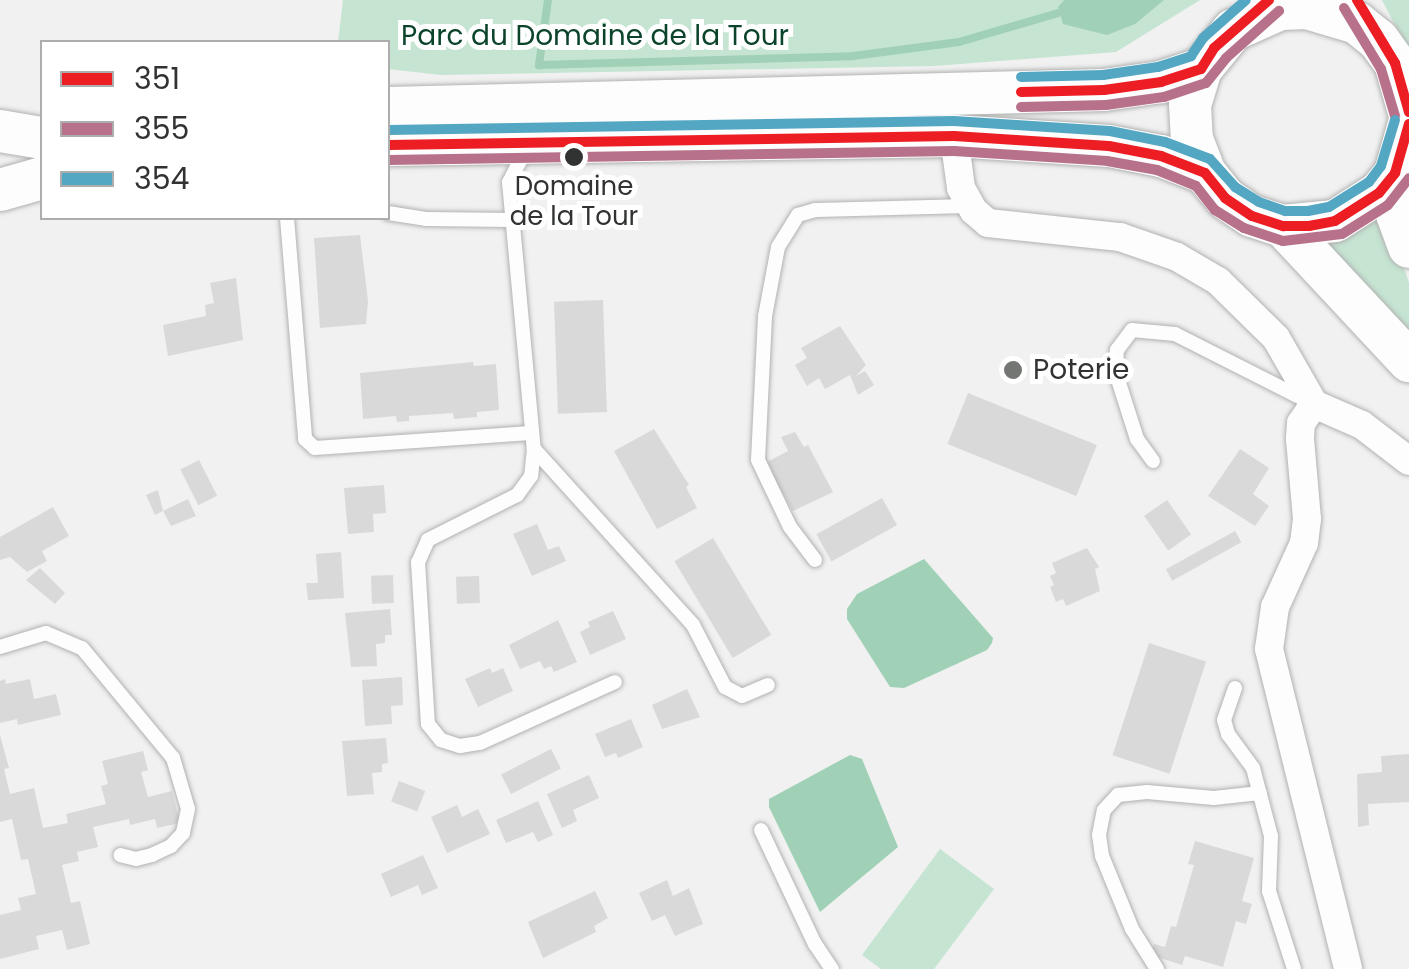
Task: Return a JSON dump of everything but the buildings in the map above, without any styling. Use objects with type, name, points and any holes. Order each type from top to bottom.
[{"type":"main road","points":[[1409,112],[1396,63],[1378,40],[1358,23],[1333,12],[1294,8],[1254,17],[1214,48],[1201,69],[1190,104],[1192,139],[1205,173],[1225,198],[1252,216],[1283,226],[1334,221],[1369,202],[1394,173],[1406,146],[1409,124]]},
{"type":"main road","points":[[390,108],[1104,90],[1161,82],[1201,69]]},
{"type":"main road","points":[[0,131],[40,138]]},
{"type":"main road","points":[[390,145],[954,136],[1109,146],[1160,156],[1205,173]]},
{"type":"main road","points":[[1394,173],[1397,214],[1409,247]]},
{"type":"main road","points":[[0,190],[40,179]]},
{"type":"main road","points":[[1283,226],[1409,361]]},
{"type":"street","points":[[954,136],[961,188],[970,206],[988,223],[1120,237],[1204,273],[1276,338],[1314,404],[1362,426],[1409,461]]},
{"type":"street","points":[[1314,404],[1301,423],[1307,519],[1304,543],[1275,606],[1269,649],[1348,969]]},
{"type":"lane","points":[[531,140],[509,182],[534,450],[531,476],[518,496],[428,540],[418,562],[428,724],[441,740],[460,746],[480,743],[615,682]]},
{"type":"lane","points":[[471,142],[509,182]]},
{"type":"lane","points":[[815,560],[790,527],[762,476],[758,460],[766,316],[778,246],[798,216],[815,210],[970,206]]},
{"type":"lane","points":[[390,213],[426,220],[512,220]]},
{"type":"lane","points":[[287,220],[305,439],[315,448],[530,433]]},
{"type":"lane","points":[[1152,461],[1137,439],[1116,373],[1117,350],[1132,330],[1175,334],[1314,404]]},
{"type":"lane","points":[[534,450],[693,624],[725,687],[742,696],[768,685]]},
{"type":"lane","points":[[0,647],[46,632],[82,648],[173,758],[188,809],[183,833],[171,846],[152,855],[136,859],[120,855]]},
{"type":"lane","points":[[1235,688],[1224,720],[1228,734],[1253,768],[1271,836],[1268,892],[1294,969]]},
{"type":"lane","points":[[1157,969],[1132,929],[1102,856],[1104,810],[1118,795],[1147,792],[1214,798],[1260,793]]},
{"type":"lane","points":[[762,830],[815,944],[832,969]]},
{"type":"green space","name":"Parc du Domaine de la Tour","points":[[343,0],[1200,0],[1116,52],[935,66],[441,75],[390,69],[390,40],[338,40]]},
{"type":"green space","points":[[1382,0],[1409,0],[1409,47],[1395,25]]},
{"type":"green space","points":[[1383,203],[1409,283],[1409,341],[1317,239]]},
{"type":"green space","points":[[940,849],[994,889],[934,969],[881,969],[862,955]]},
{"type":"shaded area","points":[[1064,0],[1164,0],[1135,24],[1107,35],[1063,24],[1058,7]]},
{"type":"shaded area","points":[[924,559],[993,638],[992,643],[987,650],[904,688],[890,687],[847,619],[847,609],[857,594]]},
{"type":"shaded area","points":[[850,755],[862,759],[898,847],[820,912],[769,807],[769,799]]},
{"type":"waterway","points":[[548,0],[539,65],[853,56],[959,42],[1058,13]]},
{"type":"transit line","name":"354","points":[[1021,77],[1103,75],[1158,67],[1191,56],[1203,38],[1246,0]]},
{"type":"transit line","name":"351","points":[[1021,92],[1104,90],[1161,82],[1201,69],[1214,48],[1269,0]]},
{"type":"transit line","name":"351","points":[[1357,0],[1395,63],[1409,112]]},
{"type":"transit line","name":"355","points":[[1344,8],[1381,69],[1395,116]]},
{"type":"transit line","name":"355","points":[[1021,107],[1106,105],[1164,97],[1206,83],[1226,58],[1279,11]]},
{"type":"transit line","name":"354","points":[[390,130],[954,121],[1110,131],[1165,142],[1210,159],[1235,187],[1259,202],[1285,211],[1308,211],[1329,207],[1369,182],[1381,166],[1395,120]]},
{"type":"transit line","name":"351","points":[[390,145],[954,136],[1109,146],[1161,156],[1205,173],[1225,198],[1252,216],[1283,226],[1309,226],[1335,221],[1379,193],[1395,173],[1409,124]]},
{"type":"transit line","name":"355","points":[[390,160],[954,151],[1107,161],[1157,170],[1196,186],[1215,210],[1244,228],[1283,241],[1342,234],[1388,205],[1409,178]]},
{"type":"place","name":"Domaine de la Tour","points":[[574,157]]},
{"type":"place","name":"Poterie","points":[[1013,370]]}]
